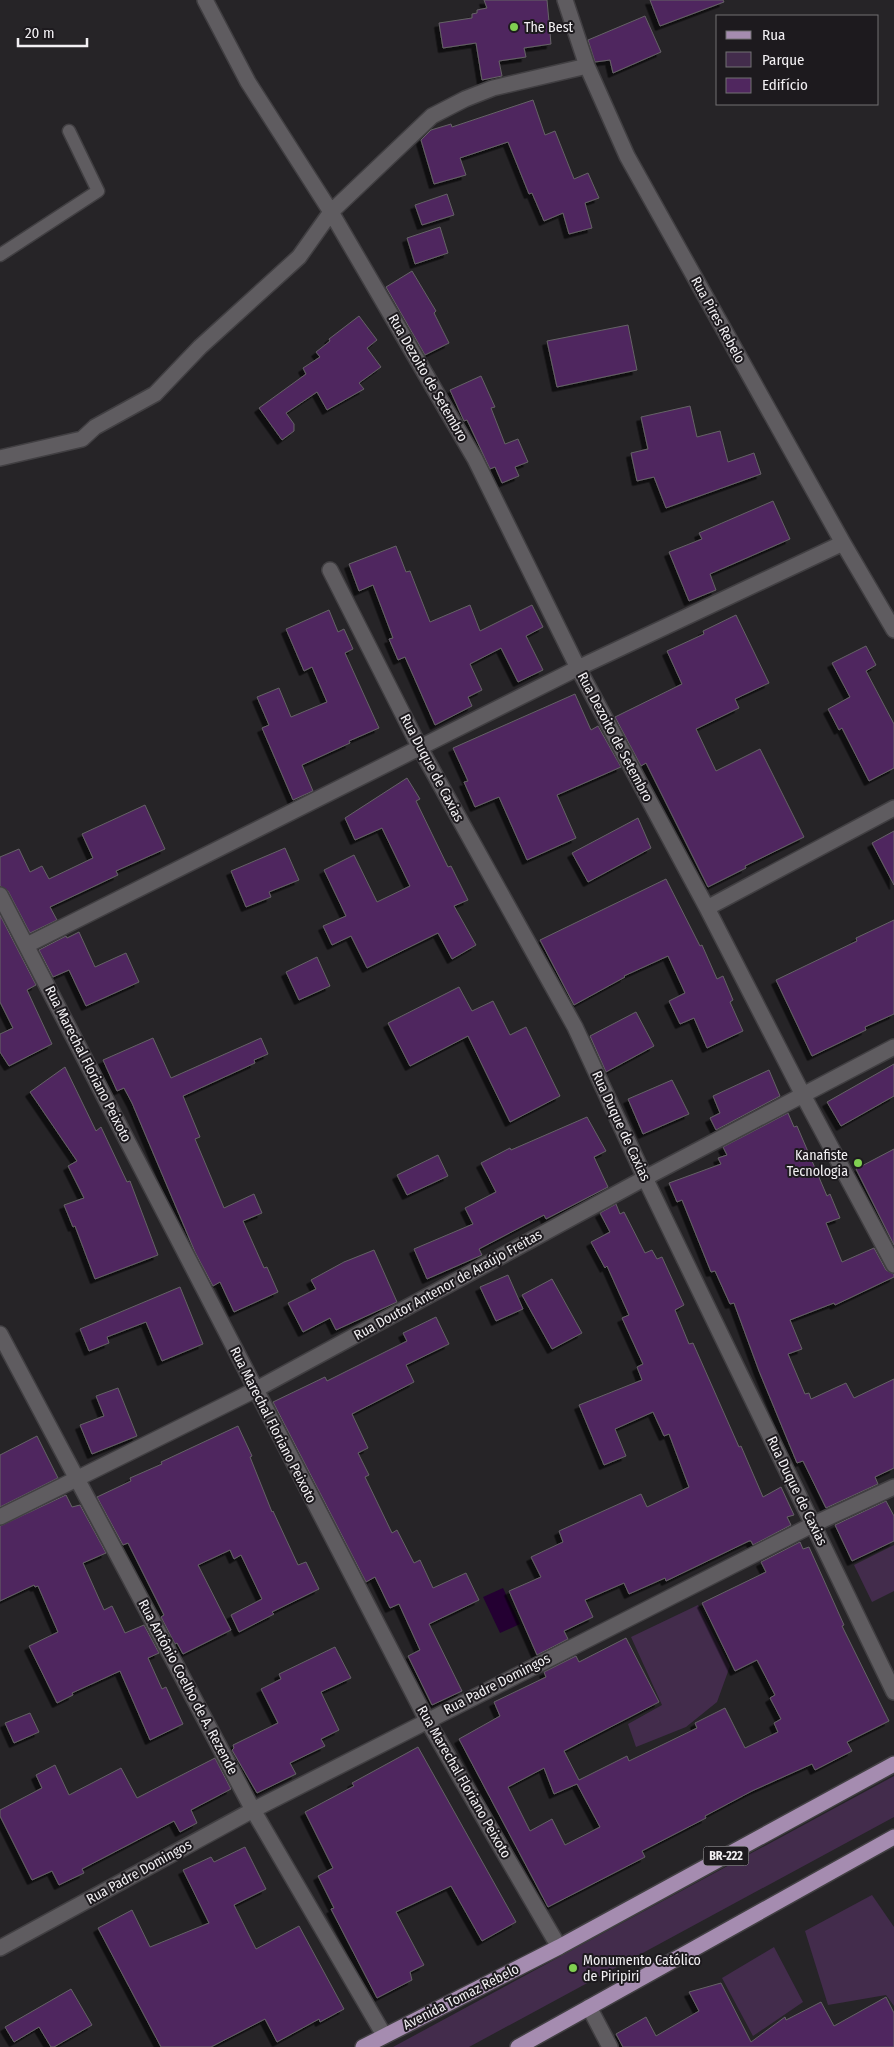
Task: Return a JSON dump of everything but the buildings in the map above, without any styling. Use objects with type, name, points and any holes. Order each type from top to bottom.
[{"type":"main road","name":"BR-222","points":[[558,1947],[894,1764]]},
{"type":"main road","points":[[518,2047],[894,1837]]},
{"type":"main road","name":"Avenida Tomaz Rebelo","points":[[364,2047],[384,2035],[558,1947]]},
{"type":"street","name":"Rua Dezoito de Setembro","points":[[206,0],[248,82],[331,212],[475,458],[578,668],[707,908],[894,1266]]},
{"type":"street","name":"Rua Pires Rebelo","points":[[565,0],[587,66],[627,156],[894,630]]},
{"type":"street","points":[[0,458],[82,438],[96,427],[156,394],[200,347],[299,257],[331,212],[432,116],[465,99],[493,88],[587,66]]},
{"type":"street","points":[[27,945],[578,668],[843,542]]},
{"type":"street","name":"Rua Duque de Caxias","points":[[330,570],[420,748],[575,1027],[644,1178],[814,1524],[894,1692]]},
{"type":"street","points":[[707,908],[894,808]]},
{"type":"street","name":"Rua Marechal Floriano Peixoto","points":[[0,895],[427,1720],[558,1947]]},
{"type":"street","name":"Rua Doutor Antenor de Araújo Freitas","points":[[0,1517],[255,1390],[644,1178],[894,1046]]},
{"type":"street","name":"Rua Antônio Coelho de A. Rezende","points":[[0,1334],[253,1810],[384,2035]]},
{"type":"street","name":"Rua Padre Domingos","points":[[0,1948],[253,1810],[427,1720],[814,1524],[894,1487]]},
{"type":"street","points":[[589,2007],[610,2047]]},
{"type":"lane","points":[[0,255],[98,191],[69,131]]},
{"type":"green space","points":[[894,1545],[894,1591],[872,1602],[854,1565]]},
{"type":"green space","points":[[698,1605],[730,1666],[717,1702],[686,1727],[636,1747],[628,1724],[662,1705],[631,1637]]},
{"type":"green space","points":[[894,1776],[894,1817],[469,2047],[393,2047]]},
{"type":"green space","points":[[872,1895],[894,1927],[894,2006],[886,1995],[828,2005],[805,1931]]},
{"type":"green space","points":[[774,1947],[803,2002],[753,2036],[722,1978]]},
{"type":"shaded area","points":[[503,1588],[520,1624],[500,1633],[483,1597]]},
{"type":"place","name":"The Best","points":[[514,27]]},
{"type":"place","name":"Kanafiste Tecnologia","points":[[858,1163]]},
{"type":"place","name":"Monumento Católico de Piripiri","points":[[573,1968]]}]
